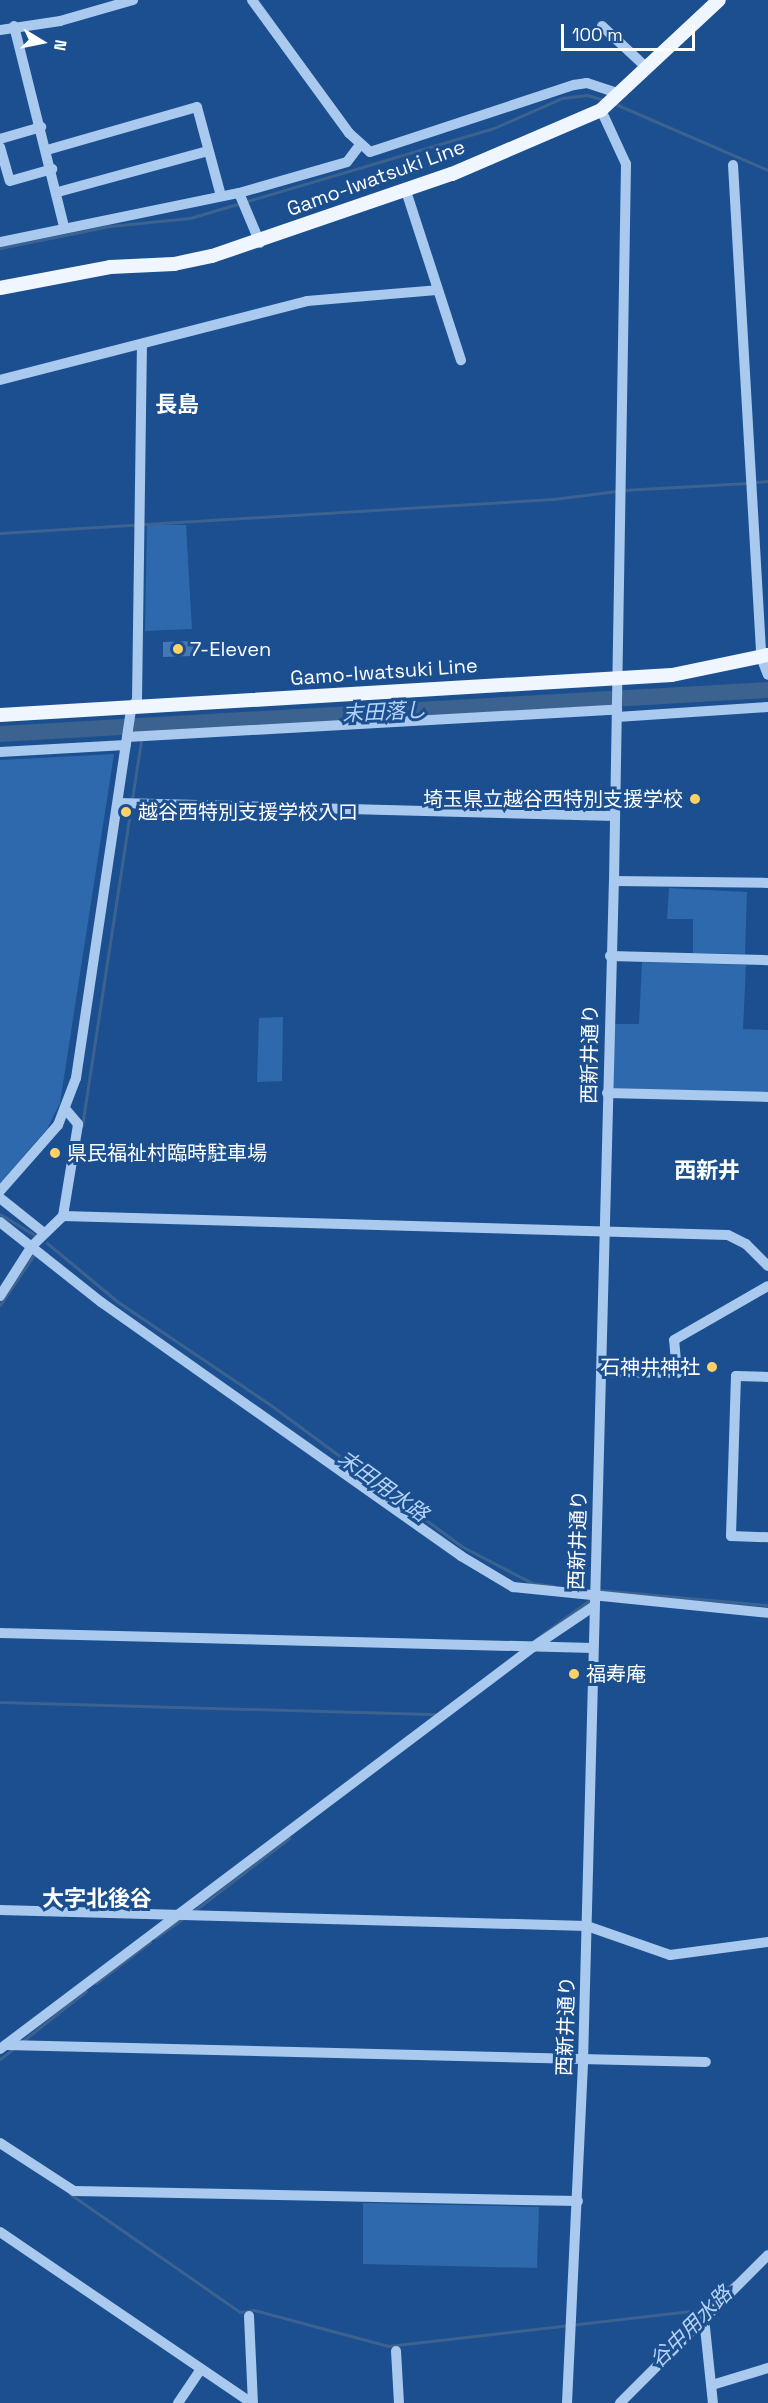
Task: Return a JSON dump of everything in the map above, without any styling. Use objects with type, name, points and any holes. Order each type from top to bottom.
[{"type":"main road","name":"Gamo-Iwatsuki Line","points":[[0,288],[110,267],[174,264],[260,243],[406,191],[601,110],[719,0]]},
{"type":"main road","name":"Gamo-Iwatsuki Line","points":[[0,715],[691,673],[765,656]]},
{"type":"street","points":[[0,30],[14,26],[60,21],[133,0]]},
{"type":"street","points":[[252,0],[359,146],[370,152],[574,85],[587,83],[617,93]]},
{"type":"street","points":[[14,26],[58,192],[64,226]]},
{"type":"street","points":[[602,26],[647,68]]},
{"type":"street","points":[[47,150],[197,107],[221,196]]},
{"type":"street","name":"西新井通り","points":[[567,2403],[583,2062],[610,956],[614,881],[626,164],[601,110]]},
{"type":"street","points":[[0,140],[41,127]]},
{"type":"street","points":[[0,242],[64,226],[240,194],[347,162],[359,146]]},
{"type":"street","points":[[0,147],[10,181],[52,169]]},
{"type":"street","points":[[58,192],[208,151]]},
{"type":"street","points":[[733,165],[768,675]]},
{"type":"street","points":[[406,191],[461,360]]},
{"type":"street","points":[[240,194],[260,243]]},
{"type":"street","points":[[0,380],[307,301],[437,290]]},
{"type":"street","points":[[0,1191],[67,1111],[76,1078],[131,708],[137,700],[142,345]]},
{"type":"street","points":[[0,752],[127,741],[617,713],[768,707]]},
{"type":"street","points":[[118,803],[615,816]]},
{"type":"street","points":[[614,881],[768,884]]},
{"type":"street","points":[[610,956],[768,960]]},
{"type":"street","points":[[607,1093],[768,1097]]},
{"type":"street","points":[[0,1296],[32,1246],[63,1216],[78,1124],[67,1111]]},
{"type":"street","points":[[0,1198],[44,1233]]},
{"type":"street","points":[[63,1216],[728,1235],[746,1244],[768,1266]]},
{"type":"street","points":[[0,1222],[101,1302],[461,1556],[513,1587],[594,1602],[768,1613]]},
{"type":"street","points":[[601,1372],[677,1373],[674,1340],[768,1286]]},
{"type":"street","points":[[768,1377],[736,1376],[731,1536],[768,1537]]},
{"type":"street","points":[[3,2047],[594,1602]]},
{"type":"street","points":[[0,1633],[593,1648]]},
{"type":"street","points":[[0,1910],[586,1926],[670,1955],[768,1942]]},
{"type":"street","points":[[3,2047],[583,2062],[706,2062]]},
{"type":"street","points":[[0,2143],[74,2191],[578,2201]]},
{"type":"street","points":[[0,2232],[252,2403]]},
{"type":"street","points":[[620,2403],[768,2255]]},
{"type":"street","points":[[249,2316],[252,2403]]},
{"type":"street","points":[[704,2318],[713,2403]]},
{"type":"street","points":[[396,2351],[399,2403]]},
{"type":"street","points":[[178,2403],[201,2368]]},
{"type":"street","points":[[712,2385],[768,2368]]},
{"type":"shaded area","points":[[147,525],[186,525],[192,629],[145,631]]},
{"type":"shaded area","points":[[114,754],[60,1103],[47,1129],[0,1183],[0,760]]},
{"type":"shaded area","points":[[669,888],[747,892],[745,954],[693,953],[693,919],[667,919]]},
{"type":"shaded area","points":[[642,962],[746,965],[743,1029],[768,1030],[768,1093],[612,1088],[614,1024],[639,1024]]},
{"type":"shaded area","points":[[283,1017],[282,1081],[257,1082],[259,1018]]},
{"type":"shaded area","points":[[363,2203],[539,2207],[537,2268],[363,2264]]},
{"type":"building","name":"7-Eleven","points":[[193,641],[193,656],[163,657],[163,642]]},
{"type":"waterway","points":[[0,248],[110,226],[190,218],[494,128],[562,98],[587,95],[604,100]]},
{"type":"waterway","points":[[613,103],[768,170]]},
{"type":"waterway","points":[[755,482],[768,481]]},
{"type":"waterway","points":[[623,490],[748,483]]},
{"type":"waterway","points":[[0,533],[553,499],[617,491]]},
{"type":"waterway","name":"末田落し","points":[[0,734],[768,690]]},
{"type":"waterway","points":[[82,1126],[143,726]]},
{"type":"waterway","points":[[0,1214],[36,1236]]},
{"type":"waterway","name":"末田用水路","points":[[47,1243],[118,1302],[272,1406],[461,1546],[532,1583],[554,1586]]},
{"type":"waterway","points":[[0,1305],[33,1256]]},
{"type":"waterway","name":"末田用水路","points":[[599,1590],[768,1605]]},
{"type":"waterway","points":[[536,1639],[591,1599]]},
{"type":"waterway","points":[[0,1702],[438,1714]]},
{"type":"waterway","points":[[194,1911],[289,1838]]},
{"type":"waterway","points":[[155,1938],[184,1918]]},
{"type":"waterway","points":[[96,1983],[150,1942]]},
{"type":"waterway","points":[[20,2043],[86,1991]]},
{"type":"waterway","points":[[0,2059],[13,2049]]},
{"type":"waterway","points":[[70,2194],[240,2312],[254,2310],[388,2346],[699,2310]]},
{"type":"waterway","name":"谷中用水路","points":[[687,2328],[733,2282]]},
{"type":"place","name":"7-Eleven","points":[[178,649]]},
{"type":"place","name":"埼玉県立越谷西特別支援学校","points":[[695,799]]},
{"type":"place","name":"越谷西特別支援学校入口","points":[[126,812]]},
{"type":"place","name":"県民福祉村臨時駐車場","points":[[55,1153]]},
{"type":"place","name":"石神井神社","points":[[712,1367]]},
{"type":"place","name":"福寿庵","points":[[574,1674]]},
{"type":"district","name":"長島","points":[[177,405]]},
{"type":"district","name":"西新井","points":[[707,1171]]},
{"type":"district","name":"大字北後谷","points":[[97,1899]]}]
